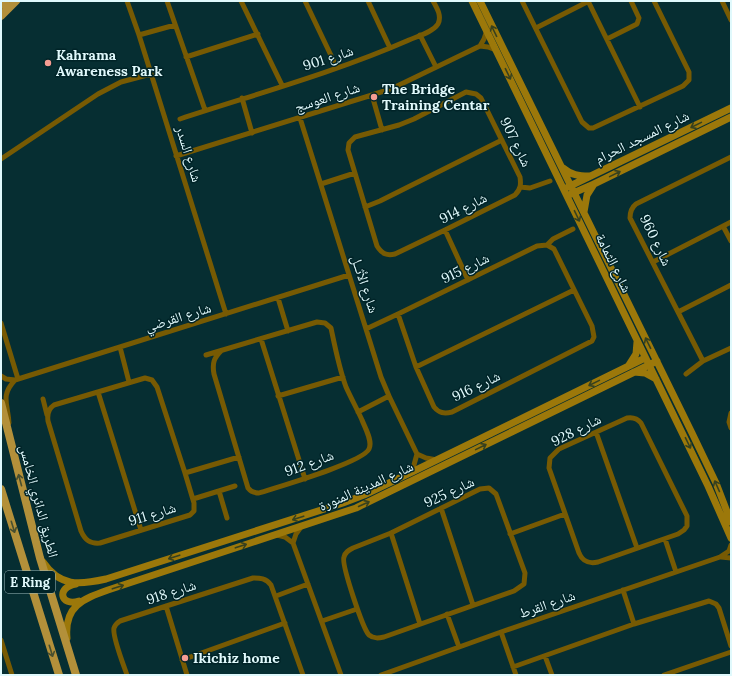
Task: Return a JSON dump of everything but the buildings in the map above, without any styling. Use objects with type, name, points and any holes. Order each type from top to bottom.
[{"type":"main road","points":[[1,5],[5,1]]},
{"type":"main road","points":[[1,16],[16,1]]},
{"type":"main road","name":"الطريق الدائري الخامس","points":[[1,403],[40,558],[76,675]]},
{"type":"main road","name":"E Ring","points":[[1,489],[58,674]]},
{"type":"street","name":"شارع السدر","points":[[127,1],[226,314]]},
{"type":"street","points":[[167,1],[205,110]]},
{"type":"street","points":[[241,1],[282,85]]},
{"type":"street","points":[[305,1],[337,68]]},
{"type":"street","points":[[368,1],[390,48]]},
{"type":"street","name":"شارع 901","points":[[180,118],[337,68],[420,35],[434,28],[439,19],[439,13],[433,1]]},
{"type":"street","name":"شارع الثمامة","points":[[472,1],[530,118],[569,190],[584,214],[651,361],[692,433],[716,483],[731,522]]},
{"type":"street","name":"شارع الثمامة","points":[[480,1],[561,167],[569,190],[637,341],[651,361],[656,379],[708,486],[731,538]]},
{"type":"street","points":[[522,1],[582,122],[589,128],[598,127],[640,107],[683,86],[689,80],[689,72],[655,1]]},
{"type":"street","points":[[536,28],[589,1],[640,107]]},
{"type":"street","points":[[607,39],[637,24],[639,18],[631,1]]},
{"type":"street","points":[[722,1],[731,20]]},
{"type":"street","points":[[139,35],[175,25]]},
{"type":"street","points":[[487,30],[480,46],[496,50]]},
{"type":"street","points":[[186,57],[258,34]]},
{"type":"street","points":[[420,35],[436,67]]},
{"type":"street","name":"شارع العوسج","points":[[176,156],[372,96],[393,88],[480,46]]},
{"type":"street","points":[[1,159],[98,94],[121,82],[151,74]]},
{"type":"street","name":"شارع 907","points":[[384,254],[377,246],[348,150],[349,143],[355,137],[414,119],[460,94],[472,92],[480,98],[502,140],[520,177],[520,187]]},
{"type":"street","points":[[372,96],[382,130]]},
{"type":"street","points":[[242,98],[252,133]]},
{"type":"street","name":"شارع المسجد الحرام","points":[[569,190],[591,176],[731,108]]},
{"type":"street","name":"شارع المسجد الحرام","points":[[569,190],[594,184],[731,117]]},
{"type":"street","name":"شارع الأثــل","points":[[300,118],[349,276],[389,396],[417,454]]},
{"type":"street","points":[[365,207],[502,140]]},
{"type":"street","name":"شارع 960","points":[[703,361],[630,218],[630,212],[632,207],[636,204],[731,157]]},
{"type":"street","points":[[561,167],[572,174],[579,176],[591,176]]},
{"type":"street","points":[[321,184],[355,173]]},
{"type":"street","points":[[520,187],[530,188],[550,181]]},
{"type":"street","points":[[584,214],[587,195],[594,184]]},
{"type":"street","name":"شارع 914","points":[[384,254],[395,254],[445,230],[515,195],[520,187]]},
{"type":"street","points":[[653,262],[731,222]]},
{"type":"street","points":[[723,226],[731,241]]},
{"type":"street","name":"شارع 915","points":[[366,329],[537,246],[547,245],[553,239],[573,229]]},
{"type":"street","points":[[445,230],[468,280]]},
{"type":"street","points":[[416,367],[574,290],[554,249],[547,245]]},
{"type":"street","name":"شارع القرضي","points":[[16,379],[349,276]]},
{"type":"street","points":[[678,312],[731,285]]},
{"type":"street","name":"شارع 916","points":[[398,314],[416,367],[434,407],[442,413],[447,413],[452,412],[589,344],[594,337],[592,326],[574,290]]},
{"type":"street","points":[[278,298],[288,331]]},
{"type":"street","name":"شارع 912","points":[[206,355],[317,322],[322,322],[328,325],[331,328],[343,377],[369,439],[369,449],[360,457],[305,479],[255,493],[251,491],[248,488],[214,374],[213,363],[221,351]]},
{"type":"street","points":[[1,323],[16,379]]},
{"type":"street","points":[[261,339],[305,479]]},
{"type":"street","points":[[637,341],[636,354],[631,369],[645,373],[656,379]]},
{"type":"street","points":[[120,347],[129,382]]},
{"type":"street","points":[[686,374],[703,361],[731,348]]},
{"type":"street","name":"شارع المدينة المنورة","points":[[40,558],[57,578],[78,584],[106,579],[343,503],[364,495],[436,460],[651,361]]},
{"type":"street","name":"شارع المدينة المنورة","points":[[68,652],[66,636],[67,622],[72,611],[82,601],[108,590],[346,512],[368,503],[631,369]]},
{"type":"street","points":[[1,376],[6,380],[16,379]]},
{"type":"street","points":[[278,396],[343,377]]},
{"type":"street","points":[[10,443],[5,393],[8,386],[16,379]]},
{"type":"street","name":"شارع 911","points":[[43,399],[47,416],[84,537],[89,542],[94,544],[100,543],[190,515],[194,511],[195,507],[185,473],[157,387],[149,379],[129,382],[54,405],[50,407],[47,416]]},
{"type":"street","points":[[98,392],[141,530]]},
{"type":"street","points":[[358,412],[389,396]]},
{"type":"street","points":[[731,413],[729,422],[731,428]]},
{"type":"street","name":"شارع 928","points":[[627,418],[633,418],[637,419],[641,423],[688,521],[684,530],[678,534],[592,563],[587,562],[579,553],[565,514],[549,468],[550,458],[559,449],[627,418]]},
{"type":"street","points":[[596,432],[637,548]]},
{"type":"street","points":[[412,472],[417,454],[436,460]]},
{"type":"street","points":[[185,473],[239,457]]},
{"type":"street","points":[[193,500],[235,486]]},
{"type":"street","name":"شارع 925","points":[[489,488],[496,494],[525,573],[524,584],[514,592],[384,637],[373,637],[366,630],[357,609],[344,567],[344,556],[353,548],[391,533],[441,508],[480,489],[489,488]]},
{"type":"street","points":[[219,491],[227,518]]},
{"type":"street","points":[[441,508],[473,605]]},
{"type":"street","points":[[510,534],[565,514]]},
{"type":"street","points":[[293,543],[296,534],[301,527]]},
{"type":"street","points":[[391,533],[420,624]]},
{"type":"street","points":[[276,535],[286,537],[293,543],[341,675]]},
{"type":"street","points":[[665,539],[676,572]]},
{"type":"street","name":"شارع القرط","points":[[381,675],[720,557],[729,551],[731,545]]},
{"type":"street","name":"شارع القرط","points":[[720,557],[731,558]]},
{"type":"street","name":"شارع 918","points":[[127,675],[115,637],[114,628],[116,624],[120,621],[252,578],[263,579],[268,581],[271,585],[303,675]]},
{"type":"street","points":[[78,584],[70,585],[64,588],[63,597],[70,603],[82,601]]},
{"type":"street","points":[[276,596],[308,584]]},
{"type":"street","points":[[623,590],[634,624]]},
{"type":"street","points":[[514,667],[634,624],[709,601],[716,604],[719,608],[731,646]]},
{"type":"street","points":[[166,606],[187,675]]},
{"type":"street","points":[[322,621],[357,609]]},
{"type":"street","points":[[447,614],[459,648]]},
{"type":"street","points":[[182,660],[285,623]]},
{"type":"street","points":[[501,632],[516,675]]},
{"type":"street","points":[[1,640],[12,675]]},
{"type":"street","points":[[664,675],[677,673],[731,652]]},
{"type":"street","points":[[545,656],[552,675]]},
{"type":"place","name":"Kahrama Awareness Park","points":[[48,63]]},
{"type":"place","name":"The Bridge Training Centar","points":[[374,97]]},
{"type":"place","name":"Ikichiz home","points":[[185,658]]}]
